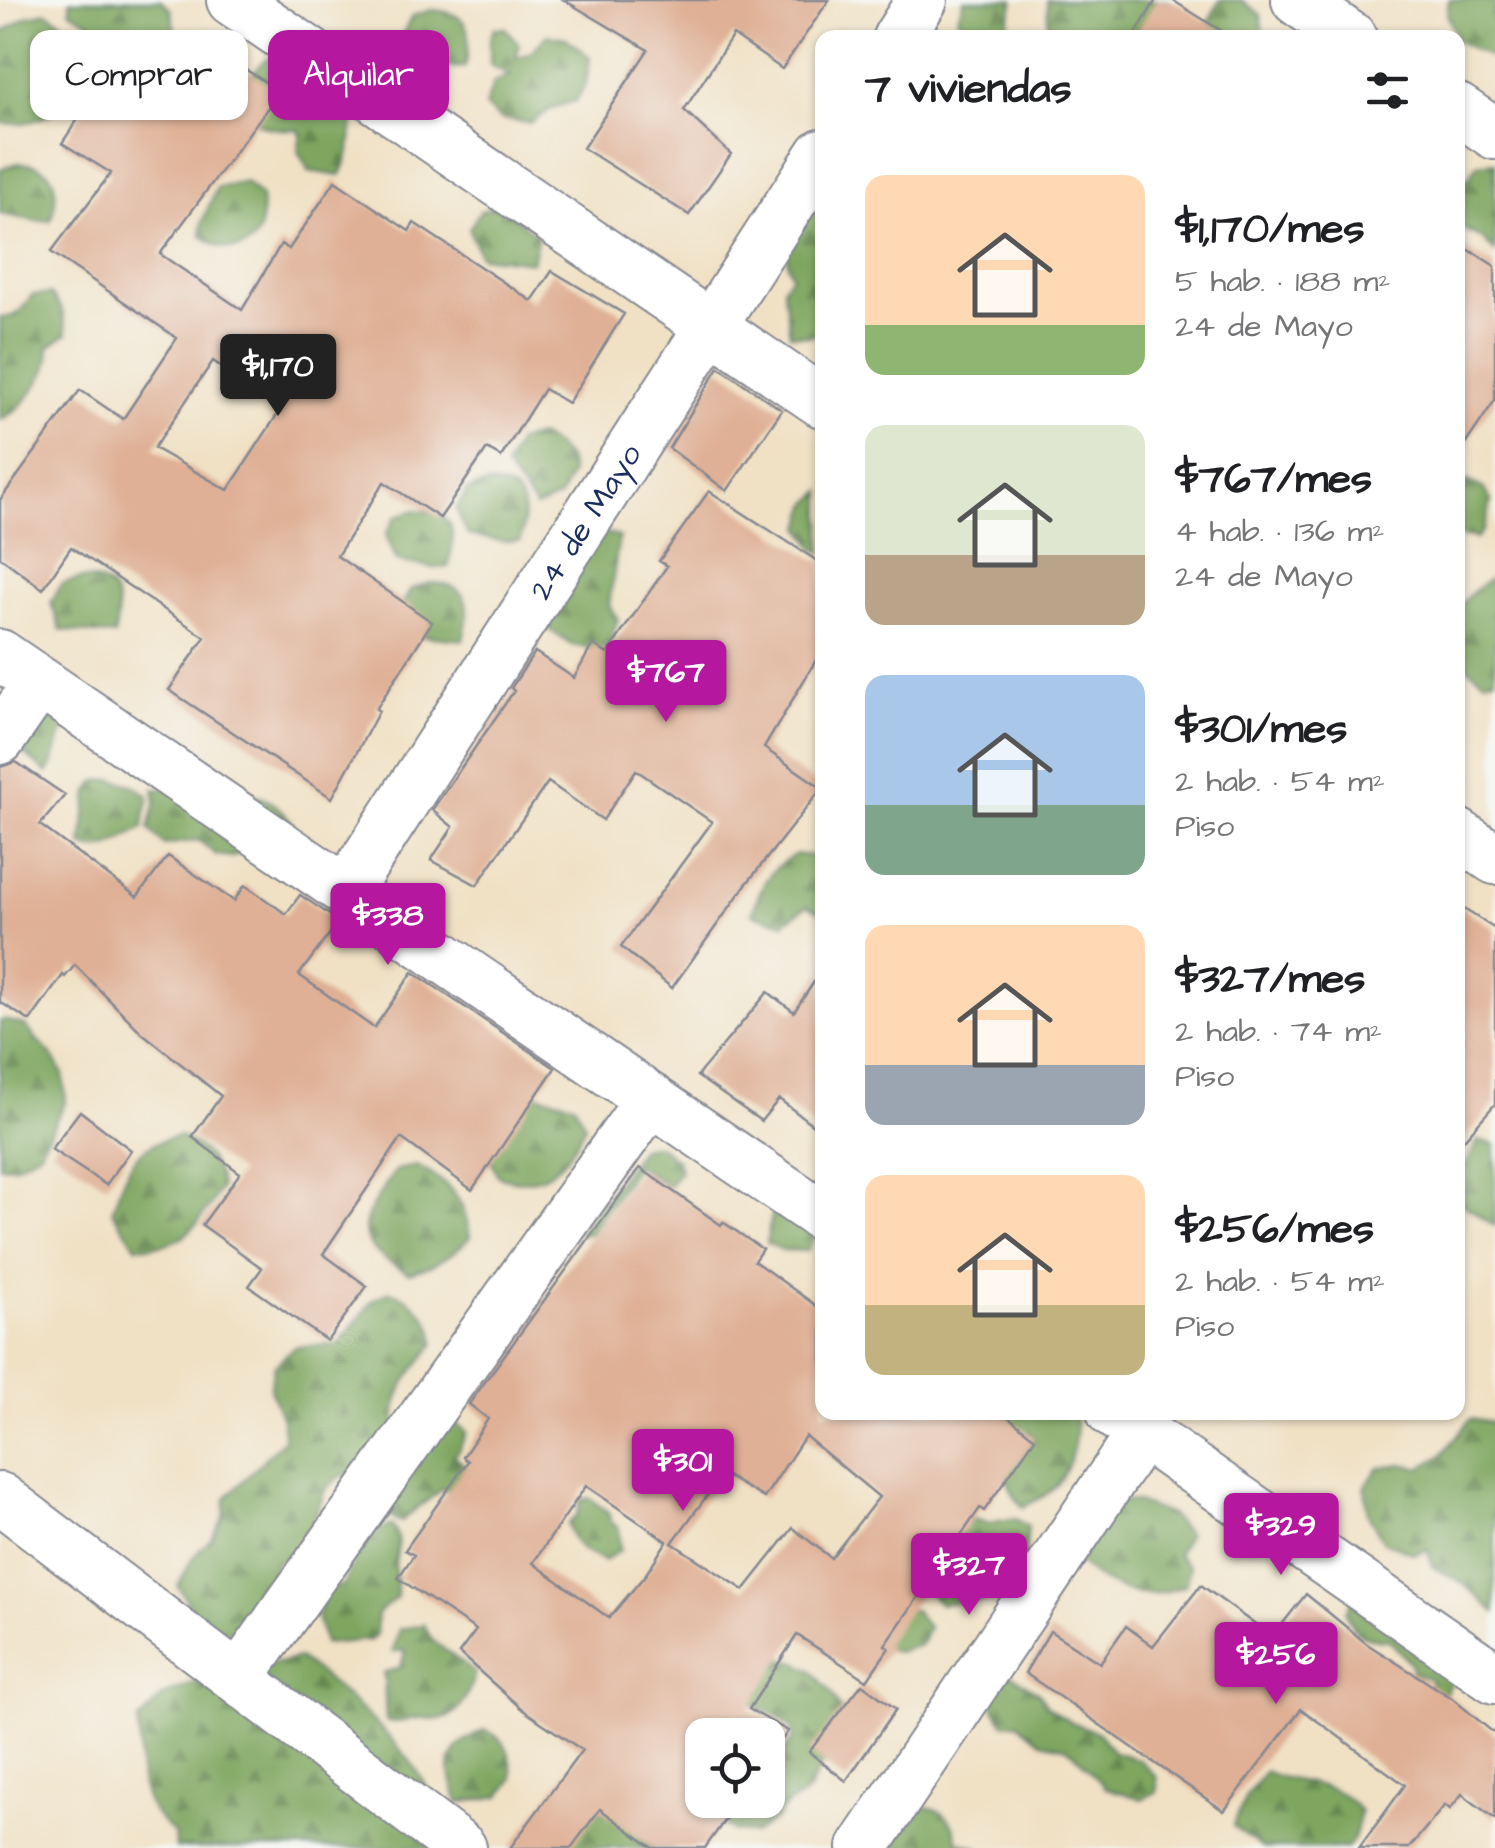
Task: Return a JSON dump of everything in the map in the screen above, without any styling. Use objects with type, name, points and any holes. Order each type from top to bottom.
[{"type":"street","points":[[232,0],[815,397]]},
{"type":"street","points":[[903,30],[922,0]]},
{"type":"street","points":[[1297,0],[1340,30]]},
{"type":"street","points":[[1465,114],[1495,134]]},
{"type":"street","name":"24 de Mayo","points":[[346,891],[815,165]]},
{"type":"street","points":[[0,739],[20,669],[815,1211]]},
{"type":"street","points":[[1465,839],[1495,860]]},
{"type":"street","points":[[240,1678],[651,1098]]},
{"type":"street","points":[[863,1848],[1127,1423],[1495,1678]]},
{"type":"street","points":[[0,1498],[461,1848]]},
{"type":"green space","points":[[70,0],[161,0],[171,10],[175,29],[98,27],[70,11]]},
{"type":"green space","points":[[964,0],[1014,0],[1003,30],[980,30],[957,19]]},
{"type":"green space","points":[[1047,0],[1168,0],[1163,14],[1134,30],[1049,30]]},
{"type":"green space","points":[[1241,0],[1261,15],[1262,30],[1204,30],[1219,1]]},
{"type":"green space","points":[[1449,0],[1495,0],[1495,56],[1465,44],[1465,30],[1454,30],[1447,14]]},
{"type":"green space","points":[[444,11],[461,20],[469,44],[465,67],[449,68],[449,30],[405,30],[412,16]]},
{"type":"green space","points":[[47,12],[71,30],[30,30],[30,120],[36,120],[3,123],[0,34],[28,16]]},
{"type":"green space","points":[[494,28],[506,28],[519,44],[516,58],[530,53],[548,35],[566,38],[590,57],[586,83],[576,101],[554,107],[531,123],[500,119],[485,106],[494,82],[510,75],[490,65]]},
{"type":"green space","points":[[268,59],[268,120],[353,120],[340,176],[309,171],[298,151],[301,133],[297,129],[276,129],[248,116],[248,80]]},
{"type":"green space","points":[[1495,162],[1495,252],[1483,239],[1465,230],[1465,179],[1477,164]]},
{"type":"green space","points":[[18,163],[41,168],[53,180],[51,220],[0,214],[0,169]]},
{"type":"green space","points":[[815,174],[815,335],[810,336],[790,334],[783,287],[792,275],[787,248],[801,201]]},
{"type":"green space","points":[[245,182],[261,197],[262,217],[257,235],[236,249],[215,245],[201,236],[202,222],[217,187]]},
{"type":"green space","points":[[499,205],[538,236],[532,262],[480,256],[469,229],[480,211]]},
{"type":"green space","points":[[51,294],[62,310],[67,334],[49,347],[45,371],[29,396],[0,419],[0,317],[15,315],[32,295]]},
{"type":"green space","points":[[539,436],[556,446],[569,461],[571,473],[560,497],[536,508],[505,467],[518,441]]},
{"type":"green space","points":[[1465,482],[1483,488],[1491,501],[1484,529],[1477,538],[1465,536]]},
{"type":"green space","points":[[487,484],[510,489],[521,500],[524,518],[520,541],[468,535],[456,509],[467,490]]},
{"type":"green space","points":[[815,498],[815,549],[802,528],[808,505]]},
{"type":"green space","points":[[415,510],[439,515],[450,526],[448,567],[397,561],[386,535],[396,516]]},
{"type":"green space","points":[[603,532],[619,537],[609,606],[618,619],[610,642],[598,650],[572,645],[538,622]]},
{"type":"green space","points":[[1495,576],[1495,678],[1484,680],[1465,665],[1465,600]]},
{"type":"green space","points":[[80,579],[103,583],[115,595],[118,613],[114,636],[61,630],[51,603],[61,584]]},
{"type":"green space","points":[[430,583],[453,587],[465,599],[463,640],[411,635],[400,608],[411,589]]},
{"type":"green space","points":[[37,705],[65,728],[47,773],[26,755],[15,752]]},
{"type":"green space","points":[[113,779],[135,786],[149,796],[143,828],[99,849],[82,845],[89,792],[96,781]]},
{"type":"green space","points":[[154,789],[248,792],[280,809],[293,824],[233,857],[217,855],[198,840],[164,845],[149,829],[156,801]]},
{"type":"green space","points":[[796,854],[815,856],[815,910],[807,906],[784,923],[752,914],[767,879]]},
{"type":"green space","points":[[0,1021],[24,1025],[54,1058],[63,1074],[66,1101],[39,1152],[16,1165],[0,1166]]},
{"type":"green space","points":[[531,1093],[574,1103],[585,1125],[570,1152],[552,1172],[528,1180],[498,1176],[486,1149]]},
{"type":"green space","points":[[180,1136],[207,1156],[221,1187],[197,1223],[178,1239],[136,1246],[112,1211],[122,1183],[141,1152]]},
{"type":"green space","points":[[1478,1141],[1495,1144],[1495,1226],[1465,1206],[1468,1162]]},
{"type":"green space","points":[[658,1145],[677,1160],[680,1170],[668,1186],[637,1165],[589,1234],[579,1234],[641,1148]]},
{"type":"green space","points":[[416,1166],[454,1194],[470,1237],[442,1260],[409,1273],[375,1250],[367,1240],[365,1228],[374,1203],[396,1170]]},
{"type":"green space","points":[[776,1197],[815,1236],[807,1251],[783,1250],[766,1243]]},
{"type":"green space","points":[[390,1291],[420,1310],[431,1325],[435,1343],[400,1393],[396,1431],[355,1472],[341,1476],[325,1490],[309,1533],[292,1553],[276,1562],[248,1625],[227,1632],[201,1624],[178,1586],[193,1557],[212,1538],[224,1516],[226,1498],[284,1439],[282,1419],[270,1389],[274,1366],[294,1347],[339,1344],[373,1300]]},
{"type":"green space","points":[[1470,1419],[1495,1423],[1495,1612],[1460,1581],[1434,1568],[1427,1549],[1415,1554],[1384,1542],[1368,1514],[1365,1488],[1378,1468],[1402,1464],[1421,1468],[1441,1456]]},
{"type":"green space","points":[[1007,1420],[1076,1420],[1074,1443],[1064,1475],[1049,1493],[1023,1507],[1006,1473]]},
{"type":"green space","points":[[443,1423],[455,1423],[467,1432],[455,1457],[472,1472],[454,1494],[442,1488],[401,1522],[390,1517],[376,1524]]},
{"type":"green space","points":[[589,1498],[608,1512],[611,1522],[619,1528],[620,1550],[604,1561],[580,1548],[568,1524],[577,1515],[581,1500]]},
{"type":"green space","points":[[1107,1499],[1137,1502],[1171,1515],[1188,1534],[1177,1554],[1190,1567],[1185,1585],[1154,1593],[1124,1590],[1097,1578],[1073,1556]]},
{"type":"green space","points":[[1015,1518],[1028,1527],[1023,1573],[1003,1588],[996,1599],[940,1604],[915,1577],[972,1519],[989,1523]]},
{"type":"green space","points":[[391,1525],[398,1539],[397,1597],[377,1614],[376,1634],[371,1640],[324,1644],[317,1616],[326,1588],[342,1586],[352,1566],[355,1542]]},
{"type":"green space","points":[[1352,1600],[1459,1677],[1449,1685],[1444,1699],[1432,1691],[1430,1679],[1413,1673],[1410,1663],[1389,1640],[1367,1637],[1357,1631],[1346,1612]]},
{"type":"green space","points":[[914,1610],[928,1627],[921,1645],[897,1652],[880,1647],[903,1611]]},
{"type":"green space","points":[[424,1625],[432,1640],[475,1673],[470,1687],[460,1707],[443,1719],[386,1721],[384,1673],[400,1667],[406,1650],[393,1652],[399,1629]]},
{"type":"green space","points":[[772,1657],[794,1661],[811,1670],[841,1711],[841,1724],[808,1792],[785,1807],[785,1749],[793,1740],[792,1728],[785,1718],[739,1697]]},
{"type":"green space","points":[[299,1658],[372,1720],[421,1777],[432,1813],[430,1848],[175,1848],[174,1833],[151,1808],[141,1783],[138,1722],[163,1696],[204,1679]]},
{"type":"green space","points":[[1009,1673],[1038,1692],[1047,1706],[1071,1722],[1099,1733],[1112,1751],[1140,1760],[1157,1778],[1157,1792],[1142,1799],[1106,1788],[1065,1747],[1041,1742],[1018,1723],[1005,1724],[990,1693]]},
{"type":"green space","points":[[484,1730],[507,1749],[513,1779],[500,1796],[458,1803],[451,1760],[461,1745]]},
{"type":"green space","points":[[1265,1771],[1329,1788],[1351,1801],[1360,1812],[1347,1848],[1262,1848],[1233,1826],[1246,1796]]},
{"type":"green space","points":[[915,1806],[944,1814],[958,1841],[980,1848],[892,1848]]},
{"type":"green space","points":[[591,1809],[609,1813],[671,1848],[562,1848]]},
{"type":"green space","points":[[724,1818],[776,1818],[754,1834],[733,1831],[724,1824]]},
{"type":"building","points":[[564,0],[829,0],[782,69],[733,35],[684,110],[731,154],[689,215],[583,148],[648,50]]},
{"type":"building","points":[[1156,0],[1172,0],[1220,30],[1138,30]]},
{"type":"building","points":[[248,71],[268,84],[268,107],[160,254],[242,310],[281,244],[289,249],[335,181],[409,231],[414,223],[532,301],[552,271],[624,314],[568,403],[544,389],[501,457],[487,449],[440,518],[384,482],[337,556],[432,622],[376,709],[379,711],[332,798],[169,690],[205,637],[71,547],[43,589],[0,557],[0,500],[80,390],[123,419],[177,338],[51,252],[111,173],[62,143],[77,120],[248,120]],"holes":[[[213,361],[281,409],[228,490],[154,448]]]},
{"type":"building","points":[[1465,247],[1495,266],[1495,400],[1465,445]]},
{"type":"building","points":[[719,367],[782,410],[727,491],[669,448]]},
{"type":"building","points":[[709,491],[815,559],[815,662],[764,748],[815,783],[815,797],[672,988],[621,947],[712,822],[636,770],[603,820],[548,782],[477,885],[431,860],[453,827],[432,810],[514,691],[511,688],[535,652],[574,678],[593,644],[607,654],[667,566],[659,561]]},
{"type":"building","points":[[16,762],[65,795],[40,825],[137,897],[168,856],[234,901],[245,885],[286,914],[300,895],[339,921],[299,975],[374,1028],[413,972],[555,1068],[472,1190],[401,1138],[323,1254],[367,1286],[327,1341],[249,1286],[262,1268],[202,1225],[240,1173],[192,1137],[221,1096],[141,1032],[75,965],[63,975],[30,1021],[0,1002],[0,767]]},
{"type":"building","points":[[1465,910],[1495,929],[1495,1104],[1465,1138]]},
{"type":"building","points":[[815,980],[815,1127],[779,1099],[761,1121],[697,1076],[768,992],[794,1012]]},
{"type":"building","points":[[80,1111],[131,1150],[106,1185],[51,1149]]},
{"type":"building","points":[[640,1168],[762,1249],[754,1261],[815,1305],[815,1420],[1012,1420],[1035,1438],[984,1511],[980,1508],[885,1645],[889,1648],[867,1680],[797,1635],[749,1709],[765,1718],[685,1718],[685,1818],[726,1818],[705,1848],[653,1848],[600,1809],[571,1848],[510,1848],[582,1750],[523,1710],[459,1653],[476,1630],[398,1578],[414,1555],[405,1550],[468,1461],[463,1457],[488,1419],[469,1404]],"holes":[[[805,1436],[879,1497],[831,1558],[793,1528],[744,1590],[672,1543],[723,1474],[764,1498]],[[586,1486],[667,1541],[646,1574],[609,1618],[533,1563]]]},
{"type":"building","points":[[1201,1585],[1272,1637],[1306,1594],[1367,1644],[1452,1698],[1495,1734],[1495,1819],[1462,1794],[1450,1809],[1445,1805],[1409,1848],[1359,1848],[1405,1785],[1301,1709],[1224,1811],[1025,1673],[1050,1631],[1100,1663],[1126,1626],[1153,1646]]},
{"type":"building","points":[[862,1684],[896,1709],[846,1781],[809,1752]]}]
